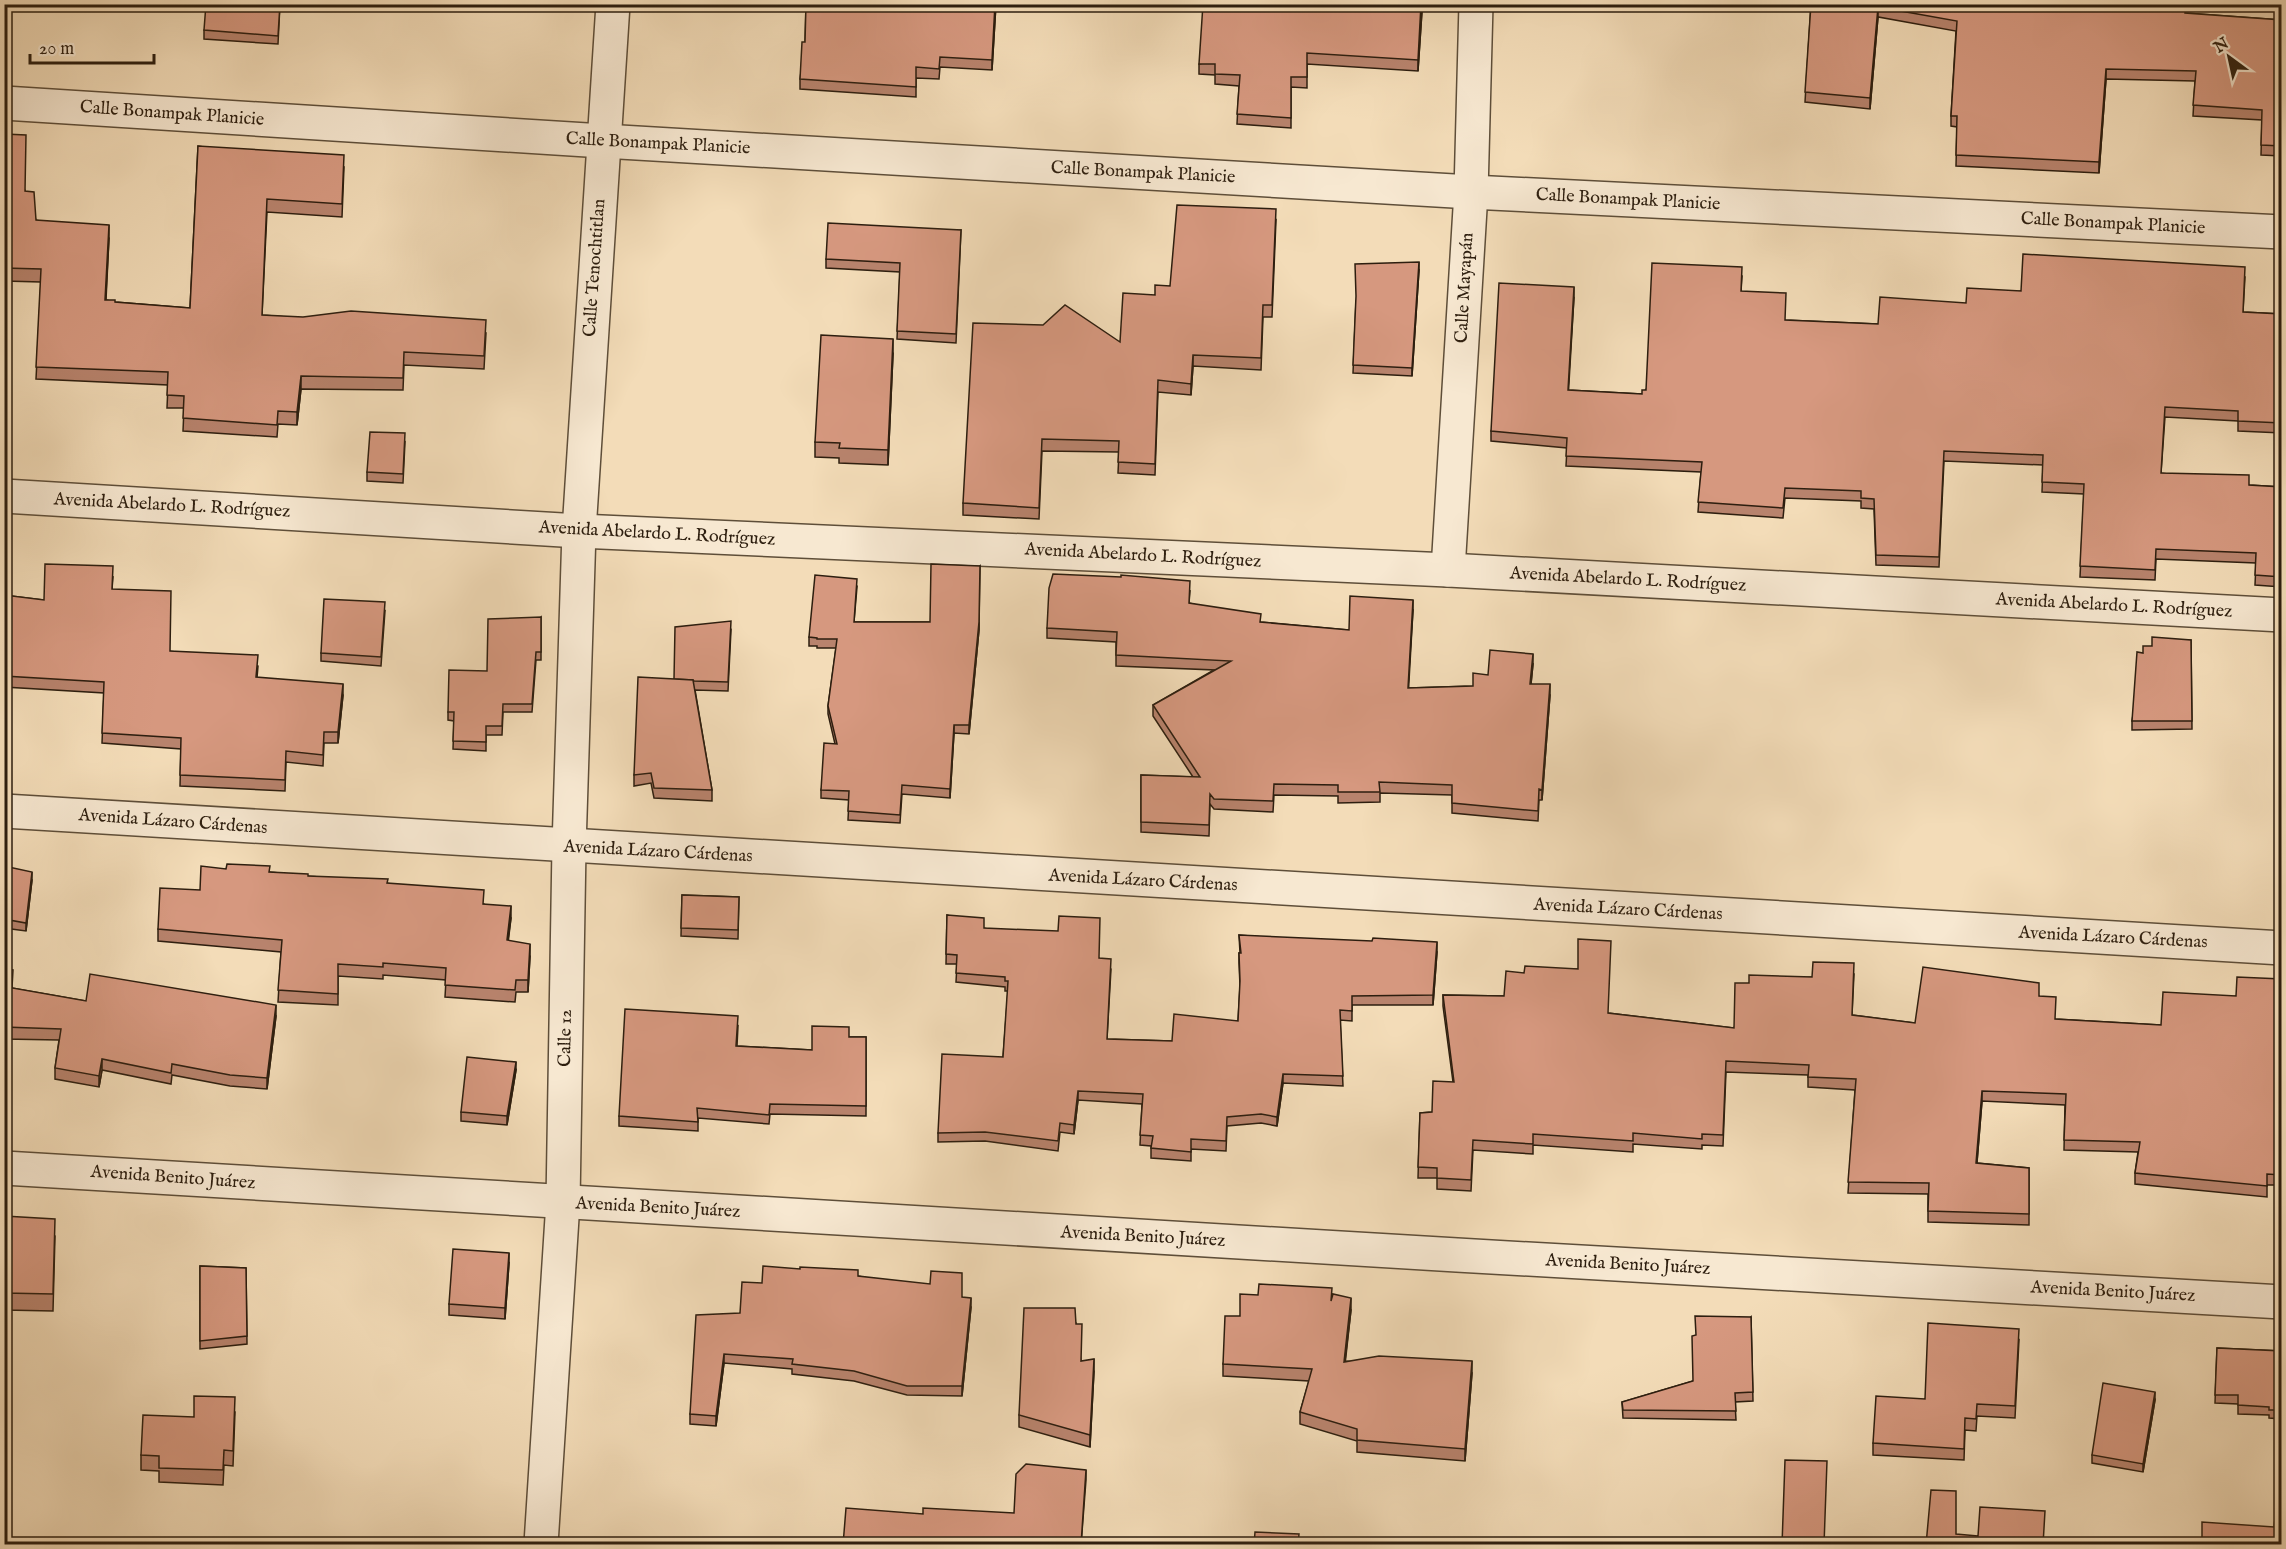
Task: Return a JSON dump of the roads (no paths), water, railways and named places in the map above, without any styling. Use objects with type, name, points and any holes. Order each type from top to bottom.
[{"type":"street","name":"Calle Tenochtitlan","points":[[579,531],[613,4]]},
{"type":"street","name":"Calle Mayapán","points":[[1448,570],[1471,192],[1476,4]]},
{"type":"street","name":"Calle Bonampak Planicie","points":[[4,103],[1471,192],[2282,232]]},
{"type":"street","name":"Avenida Abelardo L. Rodríguez","points":[[4,496],[579,531],[1448,570],[2282,615]]},
{"type":"street","name":"Calle 12","points":[[541,1545],[563,1202],[569,847],[579,531]]},
{"type":"street","name":"Avenida Lázaro Cárdenas","points":[[4,811],[569,847],[2282,948]]},
{"type":"street","name":"Avenida Benito Juárez","points":[[4,1168],[2282,1302]]}]
